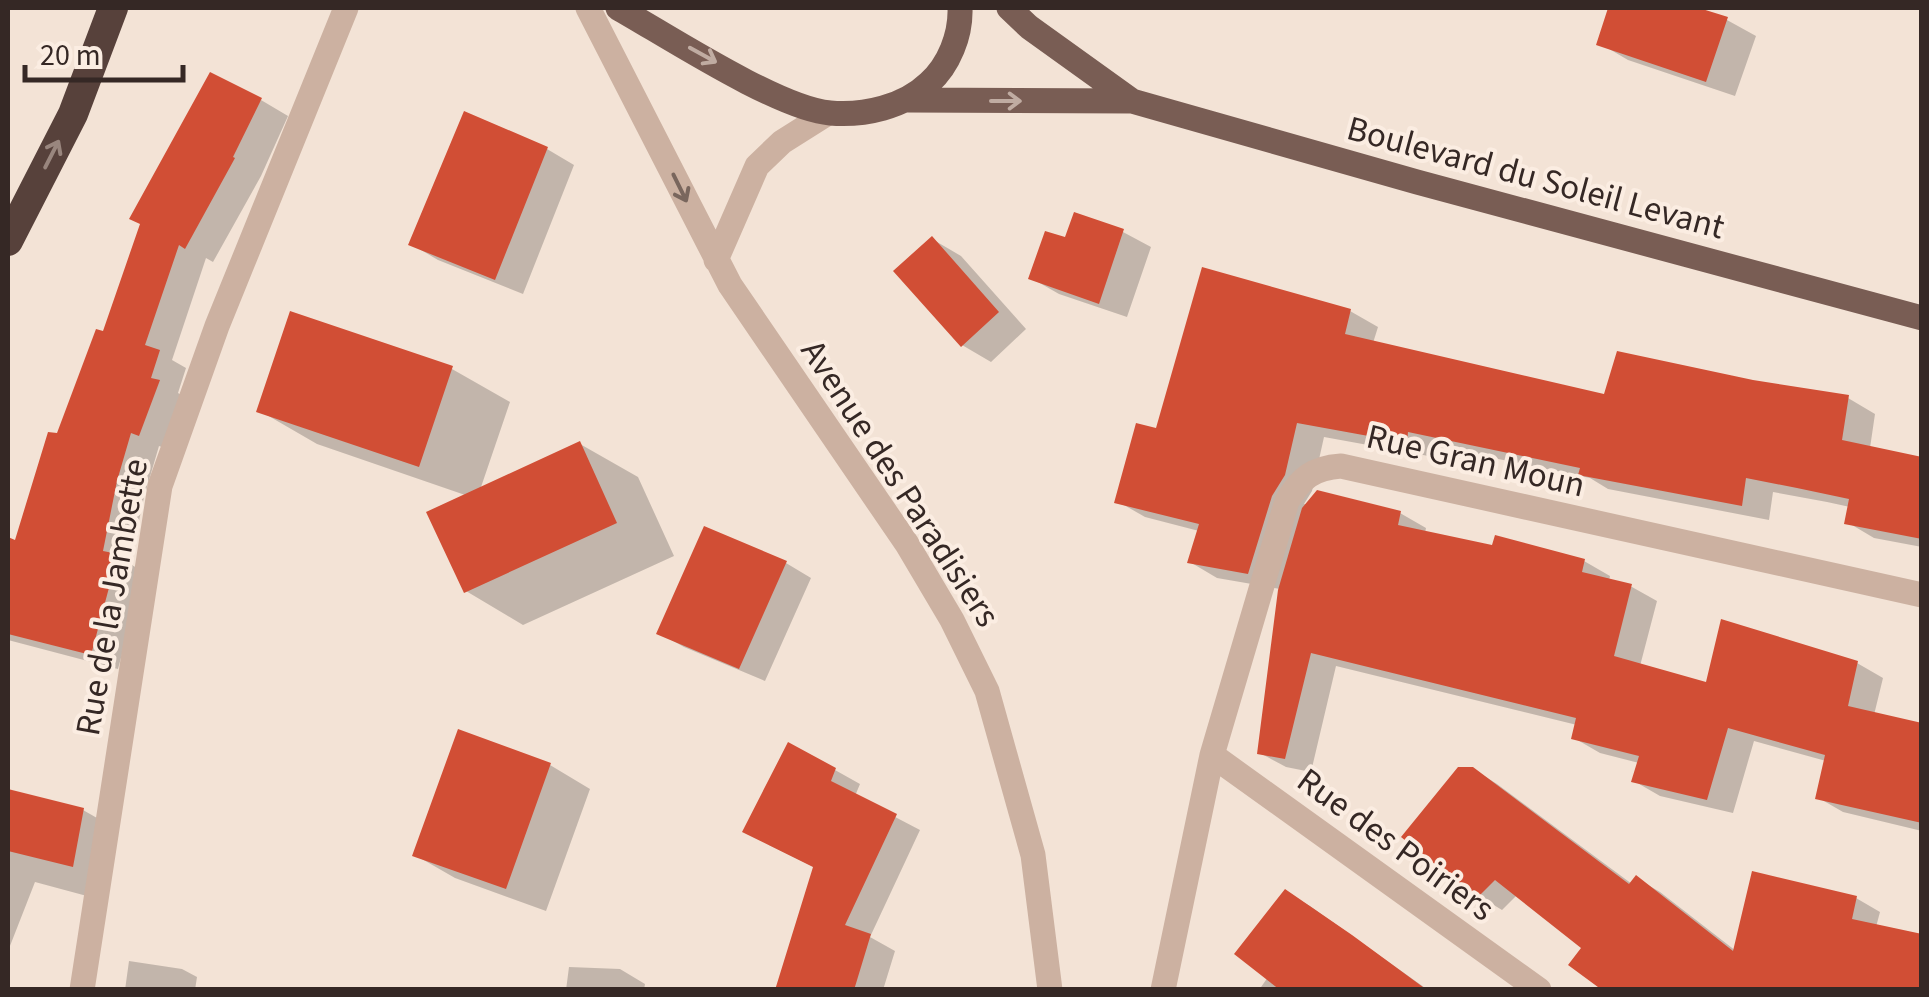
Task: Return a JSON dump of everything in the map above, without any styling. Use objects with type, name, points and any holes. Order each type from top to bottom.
[{"type":"highway","points":[[8,240],[72,114],[113,8]]},
{"type":"main road","points":[[618,8],[751,82],[828,114]]},
{"type":"main road","points":[[908,100],[937,76],[952,52],[960,8]]},
{"type":"main road","name":"Boulevard du Soleil Levant","points":[[1010,8],[1132,101]]},
{"type":"main road","name":"Boulevard du Soleil Levant","points":[[828,114],[873,111],[908,100],[1132,101],[1922,318]]},
{"type":"street","name":"Rue de la Jambette","points":[[82,990],[160,486],[217,326],[346,8]]},
{"type":"street","name":"Avenue des Paradisiers","points":[[588,8],[716,260],[907,544],[952,620],[987,691],[1033,855],[1050,990]]},
{"type":"street","points":[[716,260],[757,166],[782,142],[828,114]]},
{"type":"street","name":"Rue Gran Moun","points":[[1212,756],[1287,501],[1300,480],[1320,468],[1341,466],[1922,595]]},
{"type":"street","points":[[1163,990],[1212,756]]},
{"type":"street","name":"Rue des Poiriers","points":[[1212,756],[1538,990]]},
{"type":"building","points":[[1608,8],[1699,8],[1728,17],[1706,82],[1596,45]]},
{"type":"building","points":[[210,72],[262,98],[235,158],[185,249],[179,245],[145,345],[160,350],[151,378],[160,380],[139,436],[131,433],[117,481],[103,551],[118,554],[91,655],[8,634],[8,537],[15,540],[48,432],[57,433],[96,329],[103,331],[140,224],[129,219]]},
{"type":"building","points":[[464,111],[548,147],[495,280],[408,245]]},
{"type":"building","points":[[1074,212],[1124,229],[1099,304],[1028,279],[1045,231],[1065,237]]},
{"type":"building","points":[[932,236],[999,312],[961,347],[893,271]]},
{"type":"building","points":[[1202,267],[1351,309],[1345,334],[1604,394],[1617,351],[1753,380],[1849,395],[1842,440],[1922,457],[1922,539],[1844,524],[1849,499],[1746,478],[1742,506],[1578,475],[1580,468],[1408,432],[1407,443],[1297,423],[1285,475],[1272,496],[1248,574],[1187,563],[1199,524],[1114,503],[1136,423],[1156,428]]},
{"type":"building","points":[[290,311],[453,366],[419,467],[256,412]]},
{"type":"building","points":[[580,441],[617,523],[464,593],[426,512]]},
{"type":"building","points":[[1317,490],[1401,511],[1398,525],[1492,545],[1495,535],[1585,559],[1582,572],[1632,584],[1614,656],[1706,682],[1721,619],[1858,661],[1848,706],[1922,723],[1922,823],[1815,799],[1825,755],[1728,728],[1707,800],[1631,782],[1639,756],[1571,739],[1576,718],[1311,653],[1285,759],[1257,754],[1278,590],[1302,508]]},
{"type":"building","points":[[704,526],[787,561],[739,669],[656,634]]},
{"type":"building","points":[[458,729],[551,763],[506,889],[412,856]]},
{"type":"building","points":[[788,742],[836,768],[831,781],[897,814],[845,925],[871,934],[854,990],[775,990],[813,867],[742,832]]},
{"type":"building","points":[[1458,767],[1473,767],[1629,884],[1636,875],[1733,951],[1752,871],[1857,896],[1852,919],[1922,934],[1922,990],[1602,990],[1568,965],[1581,948],[1495,880],[1477,898],[1401,837]]},
{"type":"building","points":[[8,789],[84,808],[73,867],[8,851]]},
{"type":"building","points":[[1285,889],[1427,990],[1280,990],[1234,954]]}]
